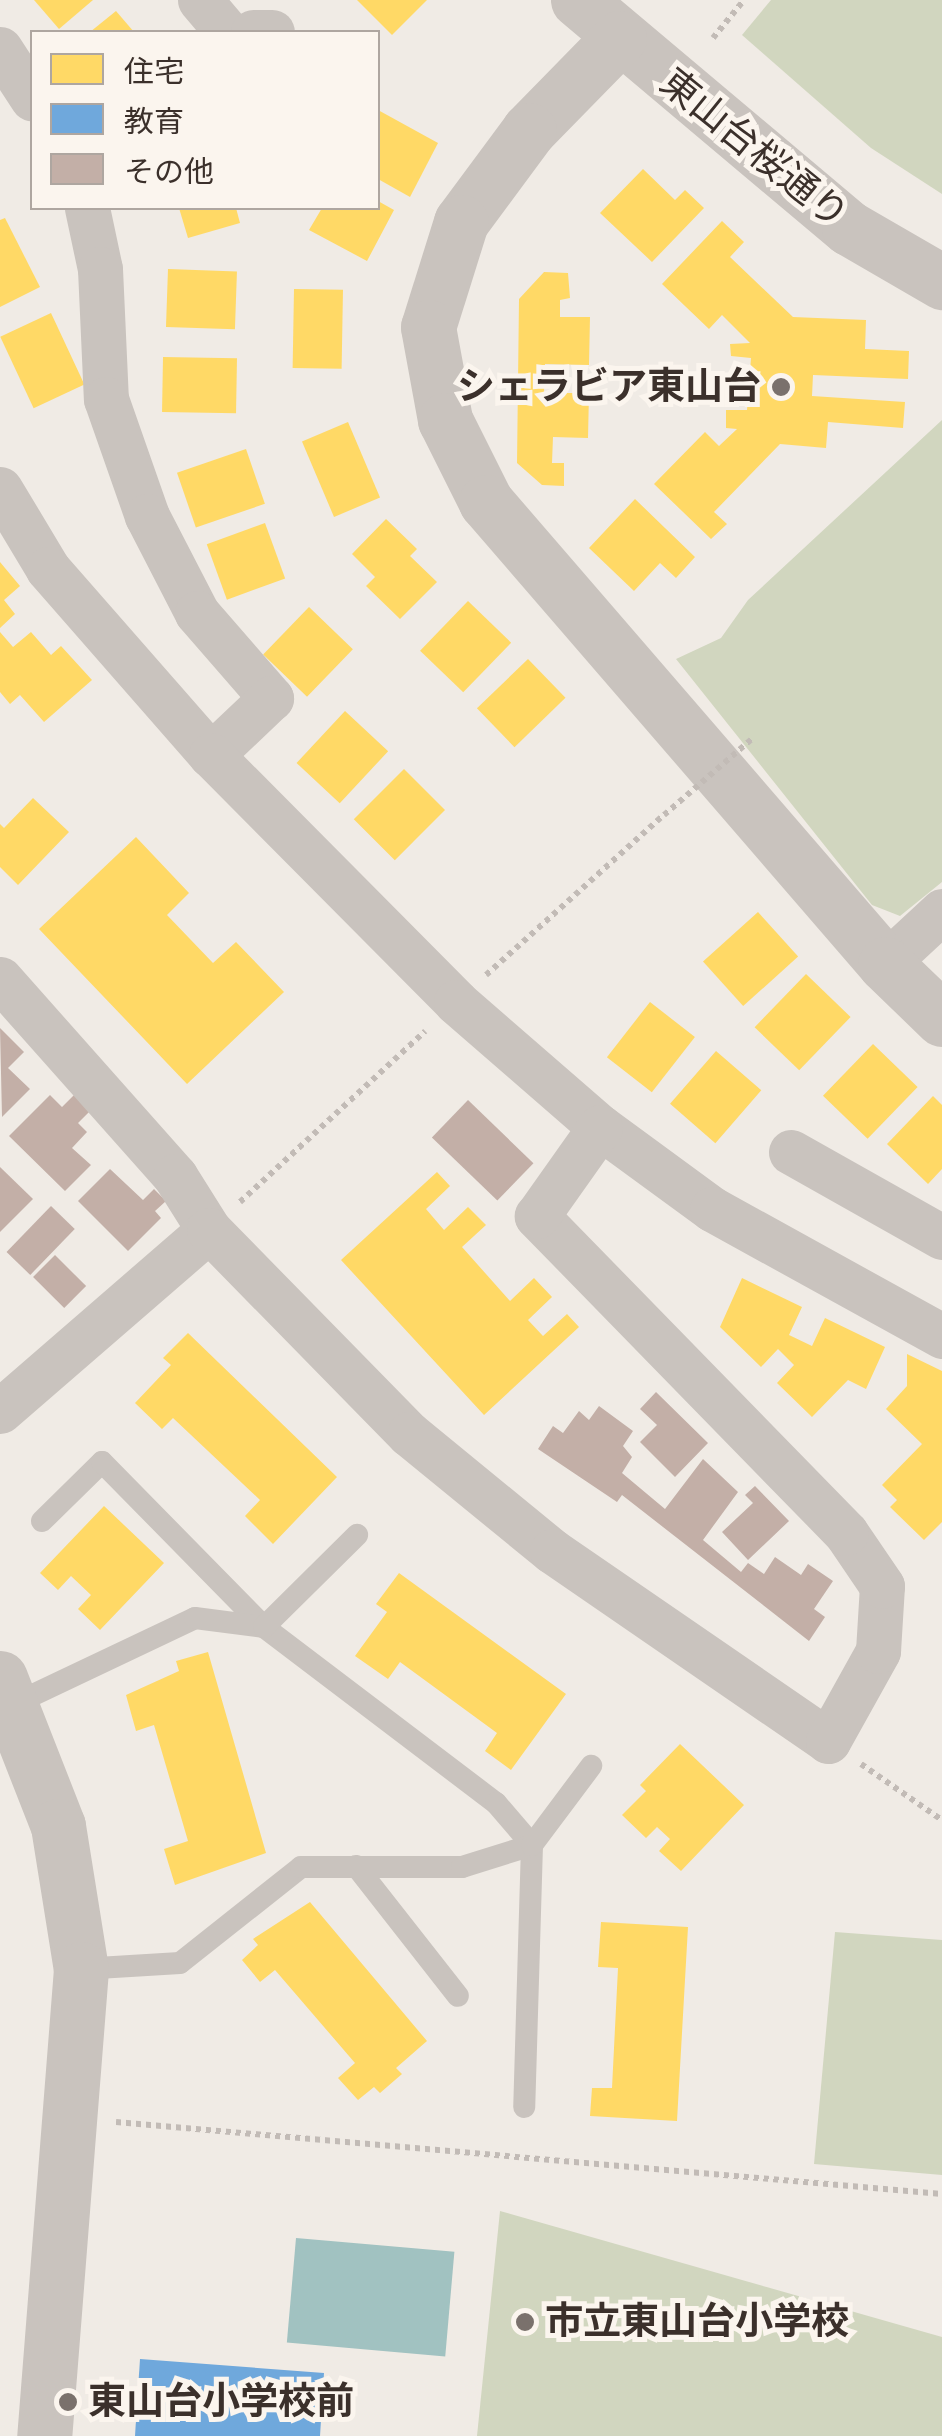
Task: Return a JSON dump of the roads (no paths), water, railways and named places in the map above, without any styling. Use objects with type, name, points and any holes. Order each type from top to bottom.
[{"type":"street","points":[[200,0],[225,30]]},
{"type":"street","name":"東山台桜通り","points":[[578,0],[849,228],[942,282]]},
{"type":"street","points":[[619,38],[529,130],[461,222],[428,327],[445,420],[486,502],[885,964],[942,1018]]},
{"type":"street","points":[[0,49],[30,95]]},
{"type":"street","points":[[87,210],[100,269],[106,399],[148,516],[197,614],[272,698],[212,755]]},
{"type":"street","points":[[0,488],[48,569],[212,755],[366,917],[600,1127],[712,1210],[942,1336]]},
{"type":"street","points":[[885,964],[942,912]]},
{"type":"street","points":[[0,979],[175,1176],[208,1230],[409,1434],[552,1551],[828,1741],[878,1651],[882,1586],[846,1533],[536,1216],[600,1127]]},
{"type":"street","points":[[791,1152],[942,1236]]},
{"type":"street","points":[[9,1387],[208,1230]]},
{"type":"street","points":[[7,1691],[58,1826],[81,1969],[44,2436]]},
{"type":"lane","points":[[42,1521],[102,1462],[264,1627],[496,1803],[532,1845]]},
{"type":"lane","points":[[264,1627],[357,1535]]},
{"type":"lane","points":[[7,1691],[195,1618],[264,1627]]},
{"type":"lane","points":[[524,2107],[532,1845],[591,1766]]},
{"type":"lane","points":[[81,1969],[180,1963],[301,1868],[462,1867],[532,1845]]},
{"type":"lane","points":[[356,1866],[458,1996]]},
{"type":"water","points":[[296,2238],[454,2252],[445,2356],[287,2343]]},
{"type":"place","name":"シェラビア東山台","points":[[781,387]]},
{"type":"place","name":"市立東山台小学校","points":[[525,2322]]},
{"type":"place","name":"東山台小学校前","points":[[68,2402]]}]
